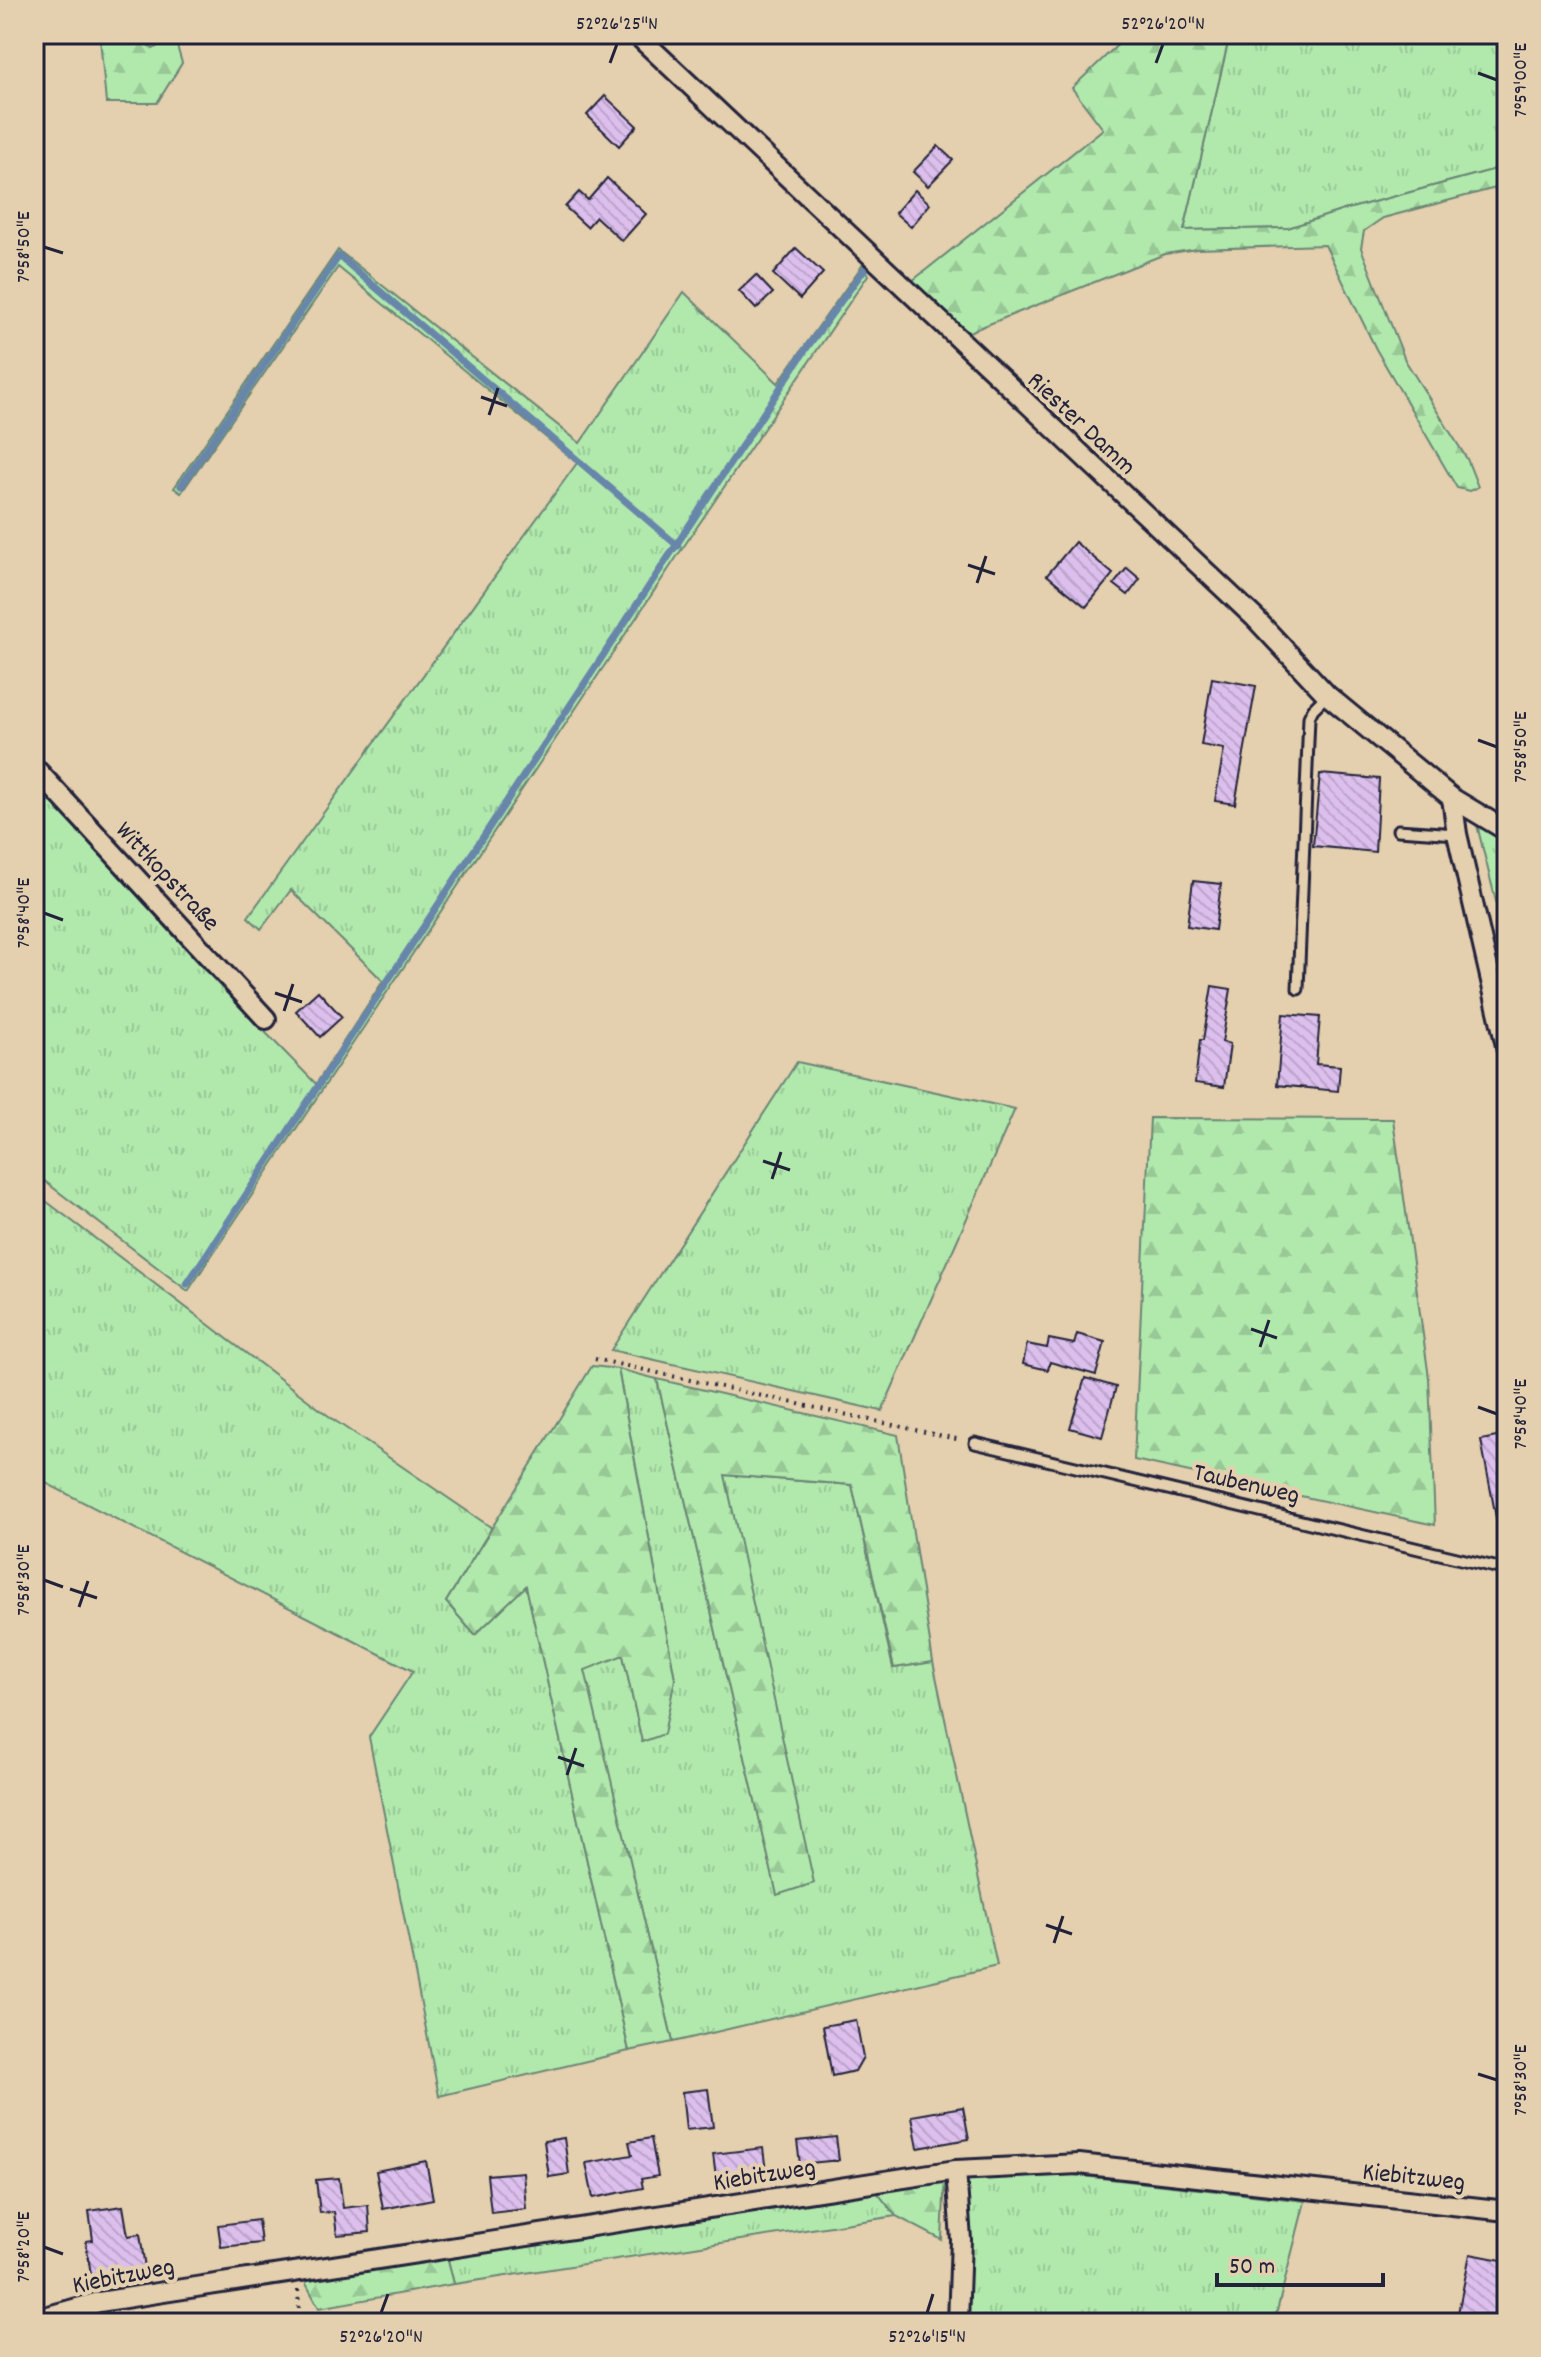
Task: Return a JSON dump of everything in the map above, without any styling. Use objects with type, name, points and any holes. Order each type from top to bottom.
[{"type":"street","name":"Riester Damm","points":[[636,34],[1255,618],[1327,695],[1452,798],[1507,831]]},
{"type":"street","name":"Wittkopstraße","points":[[34,767],[266,1019]]},
{"type":"street","points":[[1452,798],[1457,834],[1507,1050]]},
{"type":"street","name":"Kiebitzweg","points":[[34,2320],[99,2302],[956,2170],[1079,2164],[1507,2211]]},
{"type":"street","points":[[956,2170],[961,2240],[958,2323]]},
{"type":"lane","points":[[1298,989],[1309,717],[1327,695]]},
{"type":"lane","points":[[1398,830],[1457,834]]},
{"type":"lane","name":"Taubenweg","points":[[975,1443],[1507,1570]]},
{"type":"path","points":[[595,1359],[975,1443]]},
{"type":"path","points":[[297,2271],[300,2323]]},
{"type":"green space","points":[[103,34],[134,34],[153,49],[174,36],[182,63],[157,103],[106,103],[100,38]]},
{"type":"green space","points":[[1129,34],[1230,34],[1184,230],[1288,228],[1507,166],[1507,185],[1383,218],[1364,231],[1361,248],[1405,360],[1467,459],[1478,487],[1469,491],[1457,488],[1376,349],[1325,245],[1197,249],[1165,254],[959,336],[907,285],[1103,129],[1072,88]]},
{"type":"green space","points":[[1230,34],[1507,34],[1507,166],[1288,228],[1184,230]]},
{"type":"green space","points":[[338,250],[580,443],[684,292],[778,383],[864,263],[868,275],[188,1291],[34,1173],[34,782],[219,985],[316,1084],[383,981],[291,890],[261,929],[248,917],[577,463],[338,267],[181,493],[174,488]]},
{"type":"green space","points":[[1477,825],[1507,843],[1507,948],[1506,942]]},
{"type":"green space","points":[[797,1062],[1015,1109],[882,1411],[611,1350]]},
{"type":"green space","points":[[1150,1118],[1393,1119],[1429,1378],[1435,1525],[1134,1460]]},
{"type":"green space","points":[[34,1192],[334,1420],[492,1528],[446,1602],[475,1635],[526,1585],[629,2051],[439,2096],[369,1737],[413,1671],[34,1477]]},
{"type":"green space","points":[[592,1366],[618,1369],[675,1679],[664,1734],[642,1742],[623,1655],[585,1670],[673,2042],[629,2051],[526,1586],[475,1635],[446,1602]]},
{"type":"green space","points":[[618,1369],[657,1379],[777,1894],[813,1883],[724,1475],[852,1485],[893,1668],[933,1662],[997,1966],[673,2042],[584,1669],[623,1655],[642,1741],[675,1679]]},
{"type":"green space","points":[[657,1379],[898,1435],[933,1662],[894,1668],[852,1485],[725,1475],[814,1883],[777,1895]]},
{"type":"green space","points":[[965,2174],[1065,2174],[1305,2201],[1274,2323],[964,2323]]},
{"type":"green space","points":[[945,2175],[942,2240],[896,2216],[873,2187]]},
{"type":"green space","points":[[873,2187],[896,2216],[454,2284],[447,2256]]},
{"type":"green space","points":[[447,2256],[454,2284],[319,2308],[303,2278]]},
{"type":"building","points":[[605,96],[637,126],[619,146],[587,115]]},
{"type":"building","points":[[938,146],[953,160],[928,186],[913,172]]},
{"type":"building","points":[[607,178],[646,214],[622,241],[596,217],[587,227],[565,207],[579,192],[588,200]]},
{"type":"building","points":[[915,190],[930,204],[911,227],[895,213]]},
{"type":"building","points":[[796,248],[823,273],[800,299],[773,274]]},
{"type":"building","points":[[756,275],[773,293],[756,309],[739,291]]},
{"type":"building","points":[[1075,542],[1113,574],[1086,607],[1047,575]]},
{"type":"building","points":[[1127,568],[1140,579],[1128,595],[1114,584]]},
{"type":"building","points":[[1212,678],[1256,686],[1235,804],[1215,801],[1224,749],[1201,745]]},
{"type":"building","points":[[1320,774],[1379,779],[1375,852],[1313,846]]},
{"type":"building","points":[[1193,881],[1221,884],[1215,930],[1187,926]]},
{"type":"building","points":[[1212,986],[1231,989],[1222,1042],[1230,1044],[1224,1087],[1195,1083],[1200,1040],[1203,1040]]},
{"type":"building","points":[[318,991],[342,1017],[320,1037],[296,1011]]},
{"type":"building","points":[[1283,1014],[1320,1017],[1316,1064],[1340,1066],[1338,1091],[1277,1085]]},
{"type":"building","points":[[1077,1334],[1105,1342],[1096,1375],[1050,1362],[1048,1370],[1023,1364],[1027,1344],[1047,1348],[1049,1339],[1074,1344]]},
{"type":"building","points":[[1085,1378],[1116,1387],[1102,1437],[1070,1428]]},
{"type":"building","points":[[1507,1435],[1507,1527],[1498,1528],[1481,1440]]},
{"type":"building","points":[[856,2020],[863,2057],[855,2071],[832,2076],[823,2026]]},
{"type":"building","points":[[708,2089],[713,2127],[686,2130],[682,2092]]},
{"type":"building","points":[[963,2107],[969,2139],[918,2148],[912,2116]]},
{"type":"building","points":[[836,2137],[839,2160],[800,2164],[797,2141]]},
{"type":"building","points":[[564,2138],[569,2174],[549,2177],[544,2141]]},
{"type":"building","points":[[651,2138],[658,2176],[641,2179],[643,2188],[593,2198],[586,2163],[632,2155],[629,2142]]},
{"type":"building","points":[[763,2148],[766,2172],[716,2178],[713,2154]]},
{"type":"building","points":[[426,2161],[433,2199],[383,2209],[376,2171]]},
{"type":"building","points":[[523,2172],[526,2209],[491,2213],[487,2175]]},
{"type":"building","points":[[339,2178],[343,2208],[368,2205],[370,2232],[337,2235],[334,2212],[320,2213],[316,2180]]},
{"type":"building","points":[[123,2206],[128,2236],[140,2234],[145,2268],[91,2275],[86,2241],[93,2240],[89,2211]]},
{"type":"building","points":[[258,2220],[261,2243],[221,2247],[218,2225]]},
{"type":"building","points":[[1470,2254],[1507,2261],[1507,2323],[1456,2323]]},
{"type":"waterway","points":[[181,486],[339,256],[678,546]]},
{"type":"waterway","points":[[187,1284],[806,349],[869,263]]}]
